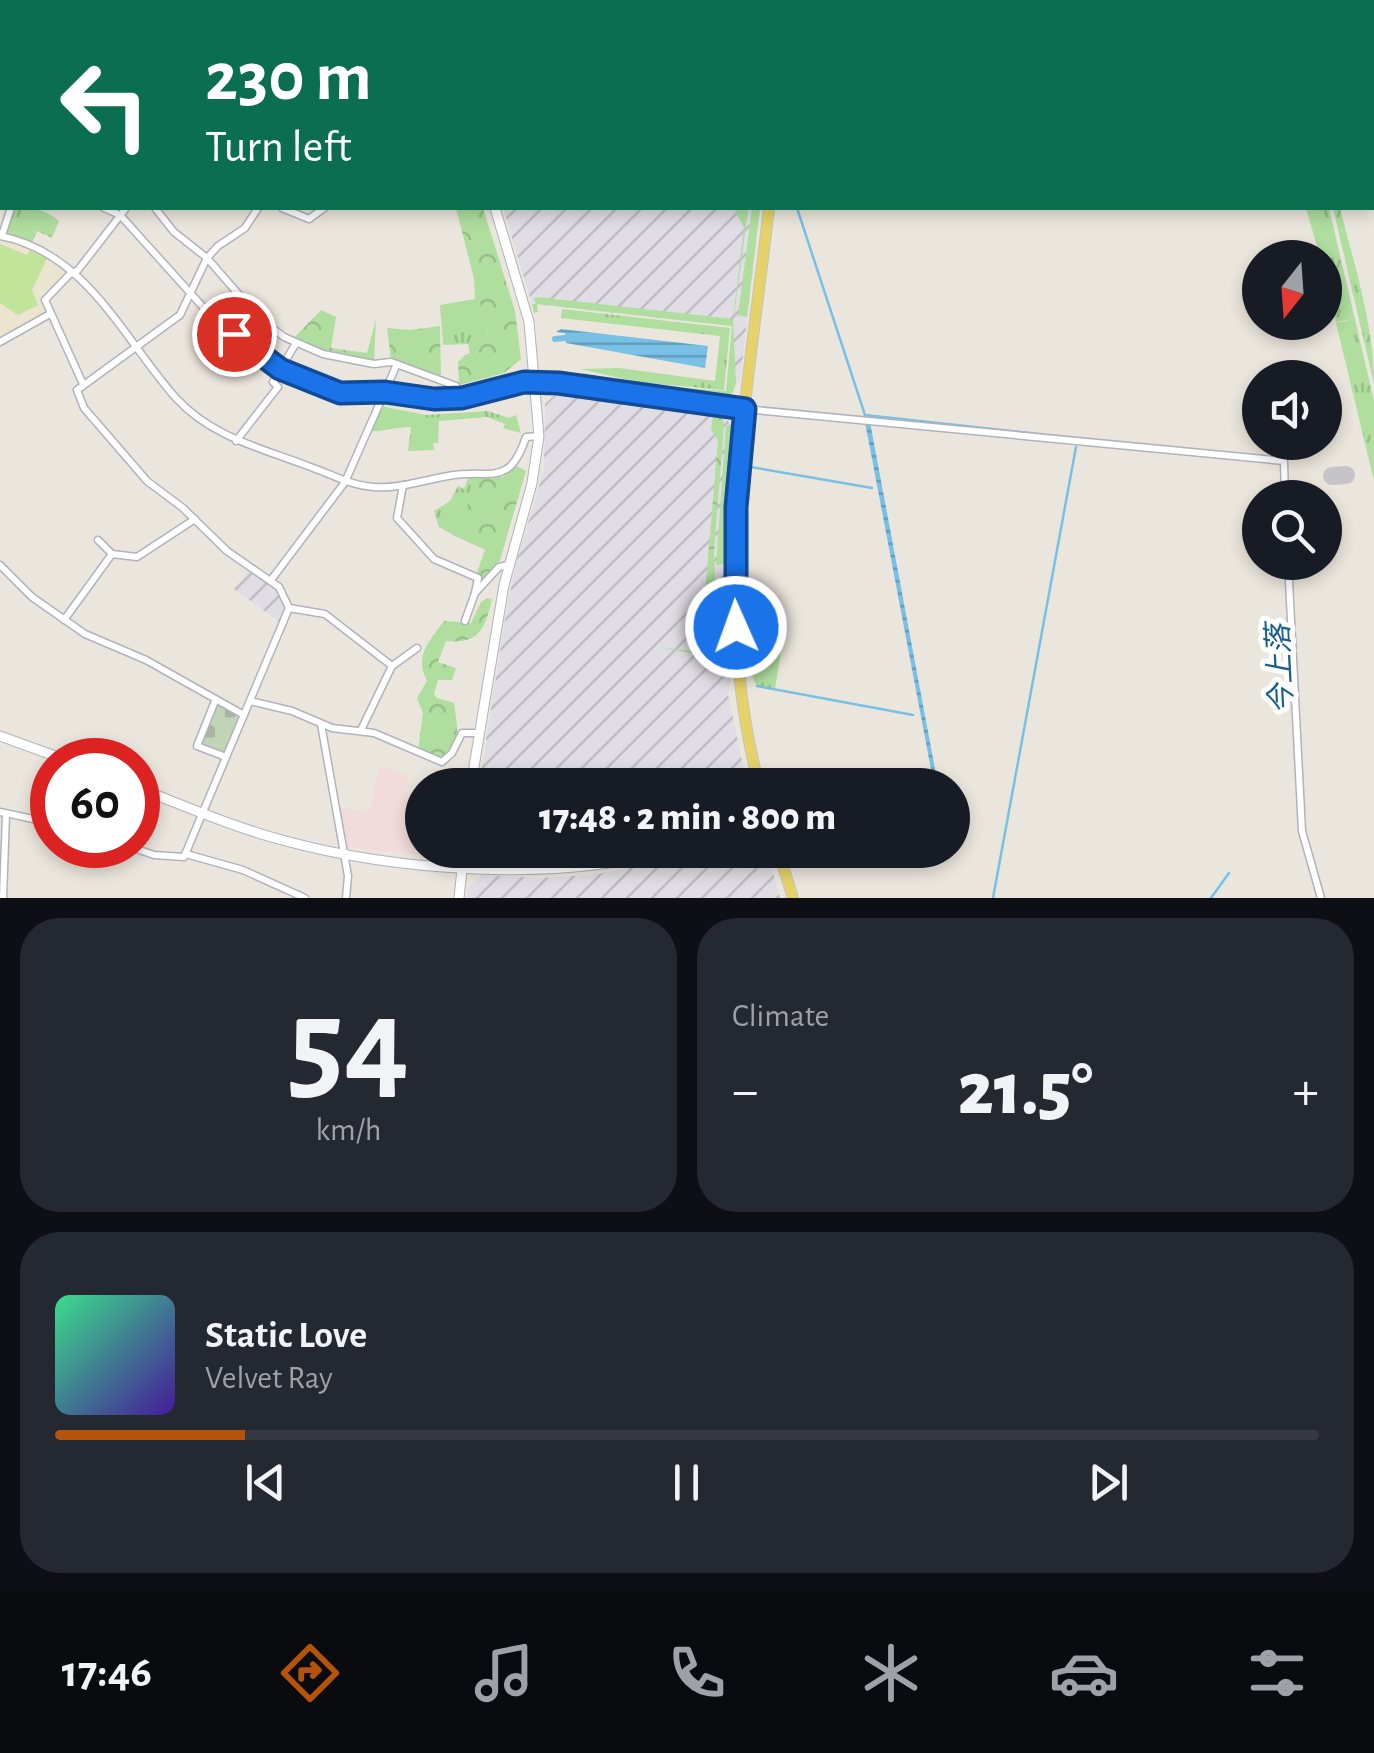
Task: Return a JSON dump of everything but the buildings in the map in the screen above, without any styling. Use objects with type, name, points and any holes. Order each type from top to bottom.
[{"type":"main road","points":[[757,768],[744,705],[734,595],[736,507],[769,210]]},
{"type":"main road","points":[[784,868],[793,898]]},
{"type":"street","points":[[10,210],[1,236],[39,251],[93,289],[136,349],[191,412],[236,441],[260,446],[346,482],[374,487],[454,474],[504,473],[517,460],[526,437],[539,436]]},
{"type":"street","points":[[109,210],[120,215],[212,316],[280,369],[340,393],[462,398],[536,382],[573,384],[745,409],[1284,461],[1285,480]]},
{"type":"street","points":[[83,384],[50,314],[46,296],[73,273],[124,210]]},
{"type":"street","points":[[156,210],[174,232],[207,258],[260,319],[296,343],[324,354],[374,364],[391,362],[456,386],[462,398]]},
{"type":"street","points":[[160,855],[182,858],[186,854],[289,608],[285,594],[271,580],[227,551],[195,518],[147,481],[97,424],[77,390],[180,314],[207,258],[244,228],[257,210]]},
{"type":"street","points":[[287,210],[309,219],[321,210]]},
{"type":"street","points":[[473,768],[508,566],[535,473],[539,436],[529,322],[496,210]]},
{"type":"street","points":[[0,342],[50,314]]},
{"type":"street","points":[[236,441],[278,386],[273,382],[296,343]]},
{"type":"street","points":[[271,580],[346,482],[397,364]]},
{"type":"street","points":[[403,485],[397,518],[434,559],[478,578],[465,621]]},
{"type":"street","points":[[98,540],[112,554],[137,557],[195,518]]},
{"type":"street","points":[[64,620],[112,554]]},
{"type":"street","points":[[0,565],[32,597],[64,620],[177,676],[244,715]]},
{"type":"street","points":[[476,593],[499,567],[508,566]]},
{"type":"street","points":[[1289,580],[1302,831],[1321,898]]},
{"type":"street","points":[[289,608],[325,614],[392,666]]},
{"type":"street","points":[[361,730],[392,666],[416,648]]},
{"type":"street","points":[[215,701],[196,746],[226,758]]},
{"type":"street","points":[[250,701],[292,711],[341,730],[361,730],[442,762],[462,733],[478,734]]},
{"type":"street","points":[[321,724],[348,876],[346,898]]},
{"type":"street","points":[[0,736],[30,747]]},
{"type":"street","points":[[160,797],[265,835],[344,854],[405,860]]},
{"type":"street","points":[[3,898],[3,813],[30,819]]},
{"type":"street","points":[[186,854],[243,870],[305,898]]},
{"type":"street","points":[[458,898],[462,868]]},
{"type":"street","points":[[510,868],[576,868]]},
{"type":"shaded area","points":[[504,210],[760,210],[740,382],[732,388],[732,326],[532,304]]},
{"type":"shaded area","points":[[0,238],[43,255],[65,273],[42,296],[45,314],[0,340]]},
{"type":"shaded area","points":[[559,391],[725,417],[734,429],[727,513],[726,619],[731,680],[728,694],[743,768],[482,768],[516,563],[544,470],[545,404]]},
{"type":"shaded area","points":[[249,570],[271,583],[283,596],[285,613],[281,623],[234,589]]},
{"type":"shaded area","points":[[379,766],[405,774],[405,853],[344,847],[336,807],[370,812]]},
{"type":"shaded area","points":[[630,868],[772,868],[780,898],[466,898],[468,887],[482,875],[591,875]]},
{"type":"green space","points":[[11,210],[37,210],[59,221],[52,238],[37,231],[31,245],[4,233]]},
{"type":"green space","points":[[457,210],[484,210],[515,311],[521,359],[504,373],[459,385],[458,362],[465,355],[473,356],[488,334]]},
{"type":"green space","points":[[735,210],[748,211],[733,323],[736,383],[725,399],[583,377],[583,373],[655,386],[726,391],[732,326],[537,304],[538,312],[534,313],[532,304],[536,304],[537,297],[733,319],[744,228]]},
{"type":"green space","points":[[752,210],[760,210],[747,317],[738,315]]},
{"type":"green space","points":[[1307,210],[1329,210],[1336,240],[1315,240]]},
{"type":"green space","points":[[1333,210],[1341,210],[1362,295],[1374,384]]},
{"type":"green space","points":[[0,244],[47,258],[32,290],[38,305],[18,315],[0,303]]},
{"type":"green space","points":[[1342,264],[1374,401],[1374,481],[1340,340],[1342,322],[1354,319],[1342,321]]},
{"type":"green space","points":[[474,277],[488,334],[473,356],[465,355],[470,353],[468,344],[443,345],[440,305],[475,299]]},
{"type":"green space","points":[[562,309],[730,328],[724,390],[637,382],[581,369],[619,368],[715,381],[720,336],[561,318]]},
{"type":"green space","points":[[321,310],[336,317],[331,348],[367,353],[376,319],[374,362],[324,352],[293,339]]},
{"type":"green space","points":[[440,326],[441,378],[391,359],[387,328]]},
{"type":"green space","points":[[381,406],[426,415],[488,411],[509,418],[516,415],[521,433],[503,428],[505,424],[487,417],[439,421],[434,450],[408,451],[411,427],[370,431]]},
{"type":"green space","points":[[713,416],[722,417],[724,424],[714,552],[718,658],[658,647],[700,652],[718,440],[711,430]]},
{"type":"green space","points":[[730,424],[734,429],[725,564],[716,565],[726,426]]},
{"type":"green space","points":[[517,466],[526,471],[500,560],[477,586],[476,575],[485,550],[455,536],[483,478],[503,477]]},
{"type":"green space","points":[[468,478],[483,478],[455,536],[439,527],[434,511],[450,501],[458,486],[464,489]]},
{"type":"green space","points":[[487,598],[492,599],[479,633],[466,640],[446,641],[438,662],[456,668],[452,680],[438,680],[434,694],[454,703],[456,719],[456,741],[441,760],[418,751],[423,713],[417,698],[427,681],[423,656],[444,621],[471,623]]},
{"type":"green space","points":[[748,633],[783,639],[775,689],[757,686],[754,680],[748,660]]},
{"type":"green space","points":[[215,703],[241,716],[225,755],[199,745]]},
{"type":"water","points":[[561,329],[708,346],[705,368],[566,343],[565,333],[556,332]]},
{"type":"water","points":[[865,422],[870,422],[935,768],[931,768]]},
{"type":"waterway","points":[[798,210],[865,415],[1038,434]]},
{"type":"waterway","points":[[555,339],[565,338]]},
{"type":"waterway","points":[[993,898],[1076,447]]},
{"type":"waterway","points":[[751,467],[872,488]]},
{"type":"waterway","points":[[757,686],[913,715]]},
{"type":"waterway","points":[[1211,898],[1229,873]]},
{"type":"taxiway","points":[[1332,476],[1346,475]]},
{"type":"route","points":[[234,334],[280,369],[340,393],[468,398],[524,382],[558,383],[745,409],[736,507],[736,627]]},
{"type":"water label","name":"今上落","points":[[1281,669]]}]
